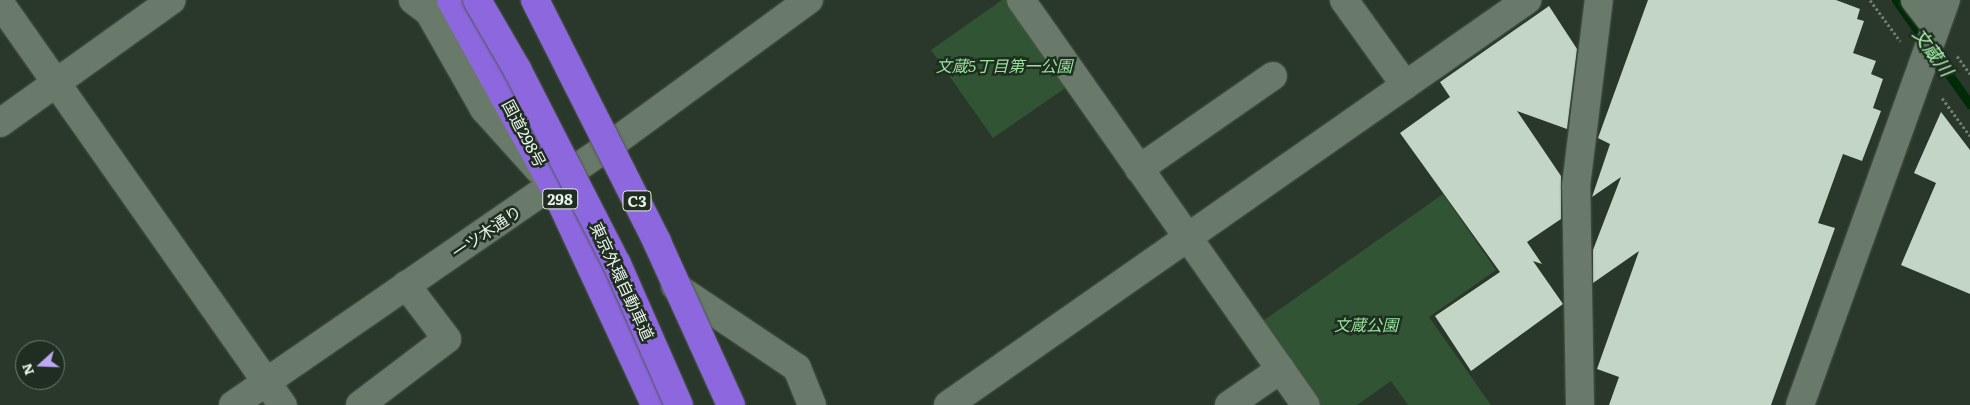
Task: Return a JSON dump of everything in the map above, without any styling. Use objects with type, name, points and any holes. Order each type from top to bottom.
[{"type":"highway","name":"国道298号","points":[[451,0],[553,185],[661,404]]},
{"type":"highway","name":"東京外環自動車道","points":[[477,0],[517,69],[617,264],[661,404]]},
{"type":"highway","name":"C3","points":[[536,0],[657,242],[731,405]]},
{"type":"highway","points":[[548,0],[616,141],[675,286],[718,405]]},
{"type":"street","points":[[413,0],[429,12],[484,109],[553,185]]},
{"type":"street","name":"一ツ木通り","points":[[233,405],[616,141],[809,0]]},
{"type":"street","points":[[1021,0],[1186,239],[1306,405]]},
{"type":"street","points":[[1344,0],[1405,85]]},
{"type":"street","points":[[948,405],[1528,0]]},
{"type":"street","points":[[1580,405],[1576,186],[1598,0]]},
{"type":"street","points":[[1915,0],[1935,29]]},
{"type":"street","points":[[1800,405],[1946,0]]},
{"type":"street","points":[[0,123],[58,84],[167,2]]},
{"type":"street","points":[[0,3],[283,405]]},
{"type":"street","points":[[1139,170],[1273,76]]},
{"type":"street","points":[[360,405],[446,339],[406,285]]},
{"type":"street","points":[[675,286],[797,368],[812,405]]},
{"type":"street","points":[[1229,405],[1280,369]]},
{"type":"green space","name":"文蔵5丁目第一公園","points":[[1002,0],[1021,0],[1077,80],[993,138],[931,50]]},
{"type":"green space","name":"文蔵公園","points":[[1443,194],[1496,270],[1429,317],[1491,405],[1408,405],[1391,381],[1357,405],[1317,405],[1260,323]]},
{"type":"building","points":[[1648,0],[1836,0],[1860,9],[1857,19],[1864,21],[1853,53],[1876,61],[1871,74],[1883,79],[1873,108],[1881,111],[1862,161],[1843,154],[1818,223],[1835,228],[1771,405],[1609,405],[1619,377],[1597,369],[1639,251],[1593,283],[1593,250],[1621,177],[1592,197],[1610,144],[1598,138]]},
{"type":"building","points":[[1549,6],[1577,49],[1567,129],[1517,111],[1561,176],[1561,219],[1527,242],[1542,264],[1533,261],[1563,304],[1471,371],[1435,316],[1500,272],[1400,133],[1450,97],[1440,82]]},
{"type":"building","points":[[1941,112],[1970,150],[1970,294],[1901,265],[1936,183],[1914,173]]},
{"type":"waterway","name":"文蔵川","points":[[1896,0],[1970,104]]}]
